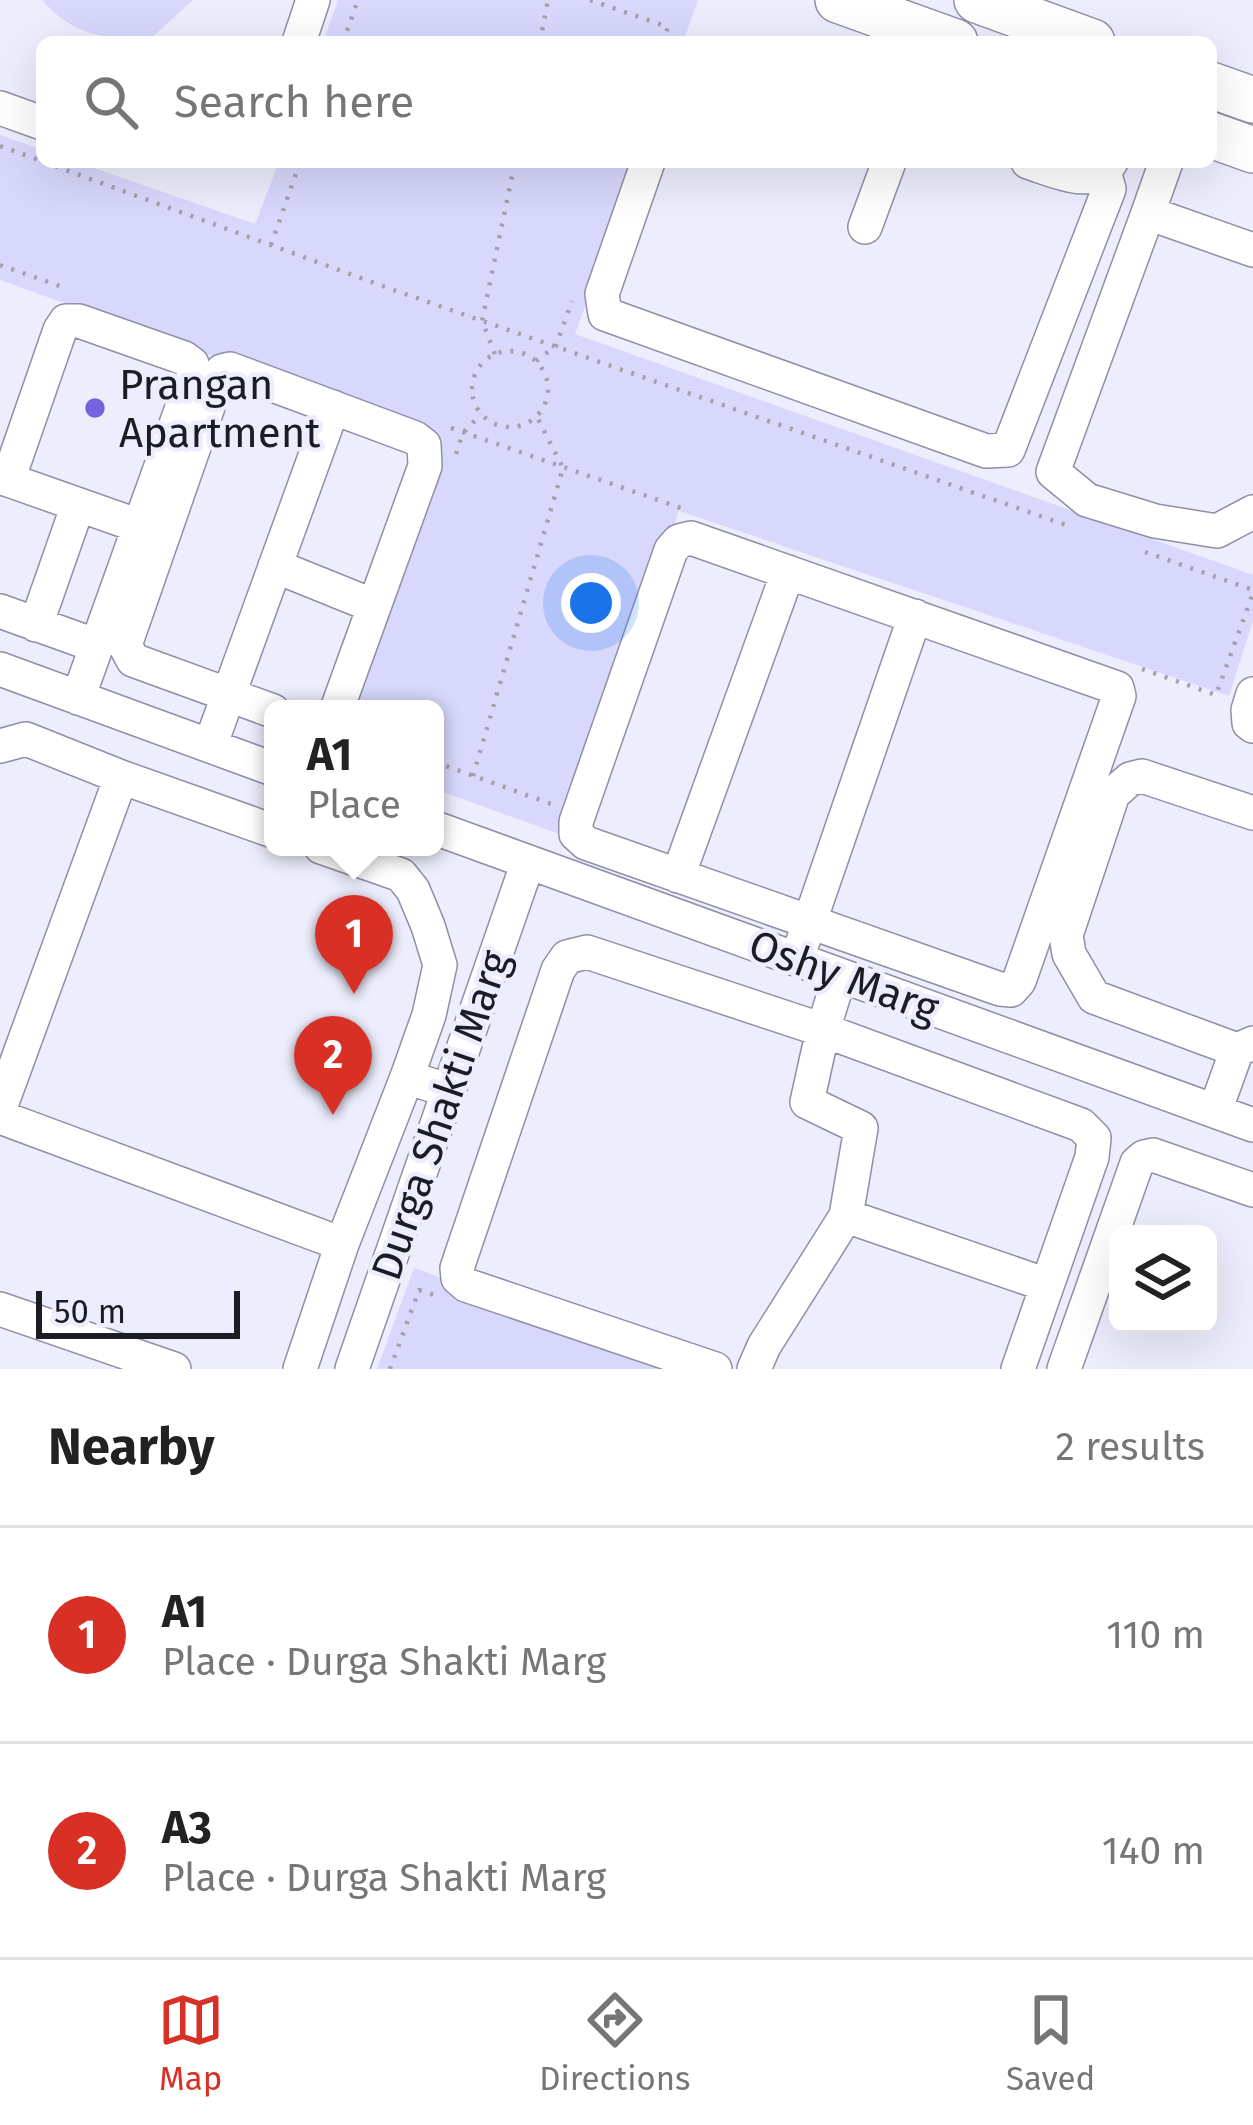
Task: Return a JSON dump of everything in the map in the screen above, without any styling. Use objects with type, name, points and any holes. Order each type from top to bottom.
[{"type":"street","points":[[301,36],[313,0]]},
{"type":"street","points":[[838,0],[938,36]]},
{"type":"street","points":[[977,0],[1076,36]]},
{"type":"street","points":[[1217,87],[1253,100]]},
{"type":"street","points":[[0,108],[36,121]]},
{"type":"street","points":[[1217,137],[1253,150]]},
{"type":"street","points":[[646,168],[602,294],[604,314],[986,451],[1008,450],[1109,189],[1107,168]]},
{"type":"street","points":[[865,227],[887,168]]},
{"type":"street","points":[[1048,168],[1094,178],[1106,168]]},
{"type":"street","points":[[1164,168],[1053,472],[1087,500],[1155,521],[1217,531],[1253,512]]},
{"type":"street","points":[[1148,213],[1253,250]]},
{"type":"street","points":[[78,698],[194,374],[192,364],[184,358],[79,321],[66,321],[4,479],[139,526]]},
{"type":"street","points":[[264,708],[133,660],[125,645],[218,378],[222,370],[230,369],[416,438],[424,446],[424,466],[340,700]]},
{"type":"street","points":[[210,746],[333,406]]},
{"type":"street","points":[[37,625],[78,505]]},
{"type":"street","points":[[691,538],[788,572],[1117,688],[1119,696],[1011,990],[678,876],[586,843],[576,834],[576,822],[671,550],[691,538]]},
{"type":"street","points":[[275,566],[374,606]]},
{"type":"street","points":[[678,876],[788,572]]},
{"type":"street","points":[[0,611],[97,646]]},
{"type":"street","points":[[796,959],[915,616]]},
{"type":"street","points":[[0,669],[264,766]]},
{"type":"street","points":[[1253,694],[1248,710],[1253,726]]},
{"type":"street","points":[[0,746],[26,740],[121,777],[264,821]]},
{"type":"street","points":[[1215,1111],[1245,1047],[1094,997],[1069,954],[1066,935],[1113,794],[1130,778],[1142,776],[1253,813]]},
{"type":"street","points":[[121,777],[0,1113],[342,1244]]},
{"type":"street","name":"Oshy Marg","points":[[444,831],[1253,1125]]},
{"type":"street","points":[[300,1369],[429,1015],[440,965],[413,890],[401,874],[348,856]]},
{"type":"street","name":"Durga Shakti Marg","points":[[352,1369],[528,862]]},
{"type":"street","points":[[715,1369],[458,1279],[457,1268],[558,970],[567,957],[587,952],[823,1030],[1082,1125],[1094,1138],[1092,1157],[1018,1369]]},
{"type":"street","points":[[754,1369],[846,1216],[861,1129],[807,1102],[840,975]]},
{"type":"street","points":[[407,1077],[448,1091]]},
{"type":"street","points":[[1064,1369],[1137,1163],[1153,1155],[1253,1190]]},
{"type":"street","points":[[846,1216],[1047,1285]]},
{"type":"street","points":[[0,1309],[174,1369]]},
{"type":"path","points":[[345,36],[358,0]]},
{"type":"path","points":[[541,36],[548,0]]},
{"type":"path","points":[[590,0],[668,28],[665,36]]},
{"type":"path","points":[[0,146],[36,159]]},
{"type":"path","points":[[59,168],[1073,527]]},
{"type":"path","points":[[271,245],[298,168]]},
{"type":"path","points":[[495,354],[482,321],[514,168]]},
{"type":"path","points":[[0,265],[66,289]]},
{"type":"path","points":[[525,353],[546,374],[546,404],[525,424],[496,425],[481,414],[472,389],[475,375],[495,354],[525,353]]},
{"type":"path","points":[[473,776],[563,468],[537,417]]},
{"type":"path","points":[[441,425],[694,512]]},
{"type":"path","points":[[1132,665],[1216,695],[1253,591],[1141,550]]},
{"type":"path","points":[[444,765],[562,808]]},
{"type":"path","points":[[390,1369],[419,1290]]},
{"type":"shaded area","points":[[42,0],[193,0],[153,36],[91,33]]},
{"type":"shaded area","points":[[338,0],[698,0],[685,36],[325,36]]},
{"type":"shaded area","points":[[0,135],[36,148],[36,168],[94,168],[255,224],[277,168],[636,168],[575,334],[1253,575],[1253,621],[1229,696],[679,511],[562,835],[444,792],[444,700],[346,700],[441,438],[0,280]]},
{"type":"shaded area","points":[[414,1268],[693,1369],[377,1369]]},
{"type":"place","name":"Prangan Apartment","points":[[95,408]]},
{"type":"place","name":"A1","points":[[354,994]]},
{"type":"place","name":"A3","points":[[333,1115]]}]
